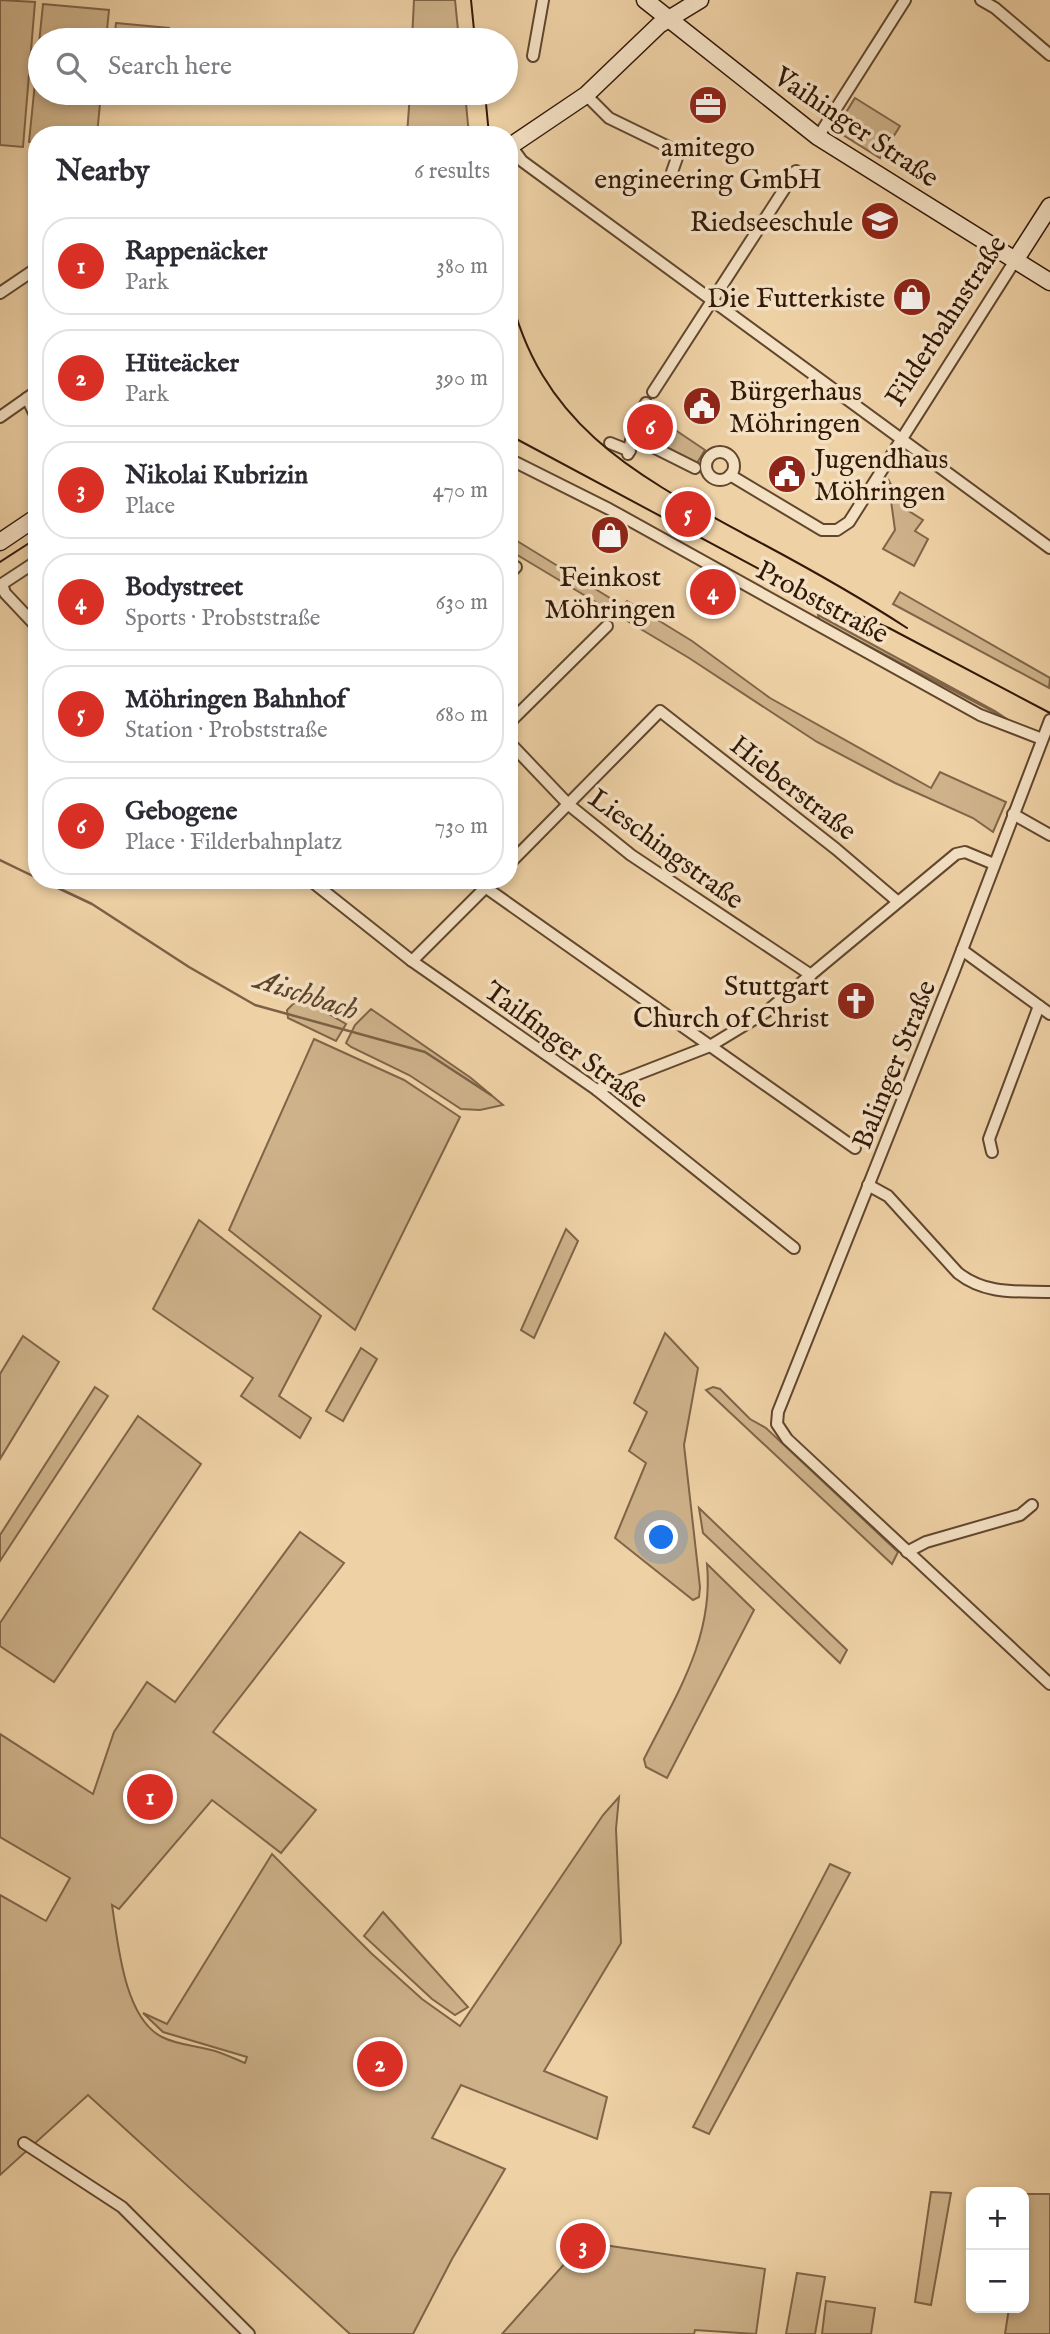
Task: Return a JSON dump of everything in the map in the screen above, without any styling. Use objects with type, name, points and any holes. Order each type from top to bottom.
[{"type":"main road","name":"Vaihinger Straße","points":[[645,0],[818,137],[1050,282]]},
{"type":"main road","points":[[518,142],[586,95],[667,19],[700,0]]},
{"type":"main road","name":"Filderbahnstraße","points":[[1016,260],[1050,206]]},
{"type":"main road","points":[[0,542],[28,523]]},
{"type":"street","points":[[533,56],[543,0]]},
{"type":"street","points":[[818,137],[905,0]]},
{"type":"street","points":[[981,0],[996,8],[1050,55]]},
{"type":"street","points":[[586,95],[609,118],[679,152],[672,172]]},
{"type":"street","points":[[518,156],[1050,548]]},
{"type":"street","points":[[653,392],[796,171]]},
{"type":"street","name":"Filderbahnstraße","points":[[730,475],[822,530],[836,530],[849,522],[900,438],[1016,260]]},
{"type":"street","points":[[0,293],[28,274]]},
{"type":"street","points":[[0,417],[28,398]]},
{"type":"street","points":[[633,447],[634,427],[646,403]]},
{"type":"street","points":[[610,443],[633,447],[695,468]]},
{"type":"street","name":"Probststraße","points":[[518,464],[608,509],[980,715],[1042,739]]},
{"type":"street","points":[[28,567],[2,584],[5,593],[28,617]]},
{"type":"street","points":[[518,714],[607,626]]},
{"type":"street","name":"Hieberstraße","points":[[569,805],[660,711],[836,849],[897,901]]},
{"type":"street","name":"Balinger Straße","points":[[907,1552],[787,1439],[778,1424],[778,1412],[962,950],[1050,720]]},
{"type":"street","name":"Lieschingstraße","points":[[518,751],[569,805],[640,862],[811,975]]},
{"type":"street","points":[[518,855],[569,805]]},
{"type":"street","points":[[1013,814],[1050,835]]},
{"type":"street","points":[[597,1090],[710,1046],[766,1012],[956,854],[965,852],[994,864]]},
{"type":"street","name":"Tailfinger Straße","points":[[321,889],[412,961],[597,1090],[794,1248]]},
{"type":"street","points":[[412,961],[478,889]]},
{"type":"street","points":[[492,889],[855,1148]]},
{"type":"street","points":[[962,950],[1050,1014]]},
{"type":"street","points":[[992,1152],[989,1139],[1039,1006]]},
{"type":"street","points":[[868,1185],[888,1196],[971,1284],[1000,1291],[1050,1292]]},
{"type":"street","points":[[1032,1504],[1020,1515],[926,1542],[907,1552],[1050,1684]]},
{"type":"street","points":[[24,2143],[122,2207],[249,2334]]},
{"type":"shaded area","points":[[0,0],[35,2],[33,28],[28,28],[28,87],[23,147],[0,145]]},
{"type":"shaded area","points":[[414,0],[455,0],[458,28],[413,28]]},
{"type":"shaded area","points":[[43,4],[109,10],[107,28],[41,28]]},
{"type":"shaded area","points":[[116,23],[169,28],[115,28]]},
{"type":"shaded area","points":[[855,98],[900,126],[880,158],[835,130]]},
{"type":"shaded area","points":[[33,105],[100,105],[98,126],[31,126]]},
{"type":"shaded area","points":[[409,105],[466,105],[468,126],[408,126]]},
{"type":"shaded area","points":[[653,415],[705,450],[697,463],[654,437],[645,424]]},
{"type":"shaded area","points":[[888,479],[904,508],[923,520],[915,531],[928,539],[914,566],[883,549],[895,530]]},
{"type":"shaded area","points":[[518,542],[623,606],[627,601],[692,641],[770,698],[931,788],[940,772],[1006,802],[993,832],[973,818],[895,783],[817,742],[689,658],[518,555]]},
{"type":"shaded area","points":[[900,592],[1050,678],[1049,688],[893,604]]},
{"type":"shaded area","points":[[818,615],[995,711],[1007,719],[819,620]]},
{"type":"shaded area","points":[[300,997],[346,1024],[336,1041],[288,1018],[287,1010]]},
{"type":"shaded area","points":[[371,1009],[471,1078],[503,1105],[480,1110],[461,1109],[409,1075],[351,1047],[346,1043],[355,1025]]},
{"type":"shaded area","points":[[314,1039],[404,1080],[460,1117],[355,1330],[229,1230]]},
{"type":"shaded area","points":[[199,1220],[321,1316],[279,1396],[311,1418],[300,1438],[241,1396],[253,1378],[153,1309]]},
{"type":"shaded area","points":[[566,1229],[578,1241],[534,1338],[521,1330]]},
{"type":"shaded area","points":[[665,1333],[698,1368],[684,1445],[700,1587],[699,1597],[693,1600],[615,1538],[646,1463],[629,1451],[647,1412],[634,1403]]},
{"type":"shaded area","points":[[23,1336],[59,1362],[0,1459],[0,1374]]},
{"type":"shaded area","points":[[361,1348],[377,1359],[343,1421],[326,1411]]},
{"type":"shaded area","points":[[95,1387],[108,1396],[0,1561],[0,1535]]},
{"type":"shaded area","points":[[713,1387],[720,1389],[750,1419],[766,1428],[898,1552],[892,1564],[706,1390]]},
{"type":"shaded area","points":[[138,1416],[201,1464],[54,1682],[0,1646],[0,1623]]},
{"type":"shaded area","points":[[699,1508],[847,1650],[840,1663],[703,1533]]},
{"type":"shaded area","points":[[300,1532],[344,1563],[213,1732],[316,1810],[281,1853],[212,1800],[119,1909],[112,1905],[125,1978],[139,2014],[149,2027],[168,2040],[215,2051],[245,2063],[247,2057],[163,2032],[143,2013],[167,2024],[272,1854],[371,1953],[422,1999],[460,2026],[603,1815],[619,1797],[616,1829],[621,1943],[544,2071],[607,2097],[597,2139],[461,2085],[432,2138],[505,2169],[452,2259],[413,2334],[350,2334],[88,2095],[0,2175],[0,1895],[46,1921],[70,1878],[0,1837],[0,1734],[93,1794],[114,1732],[147,1682],[175,1702]]},
{"type":"shaded area","points":[[707,1564],[754,1610],[667,1778],[646,1767],[644,1759],[680,1689],[699,1641],[708,1591]]},
{"type":"shaded area","points":[[830,1864],[850,1873],[709,2134],[693,2127]]},
{"type":"shaded area","points":[[383,1912],[468,2007],[455,2015],[432,1999],[364,1936]]},
{"type":"shaded area","points":[[931,2192],[951,2193],[931,2305],[915,2302]]},
{"type":"shaded area","points":[[1029,2194],[1050,2194],[1050,2334],[1005,2334],[1008,2313],[1029,2313]]},
{"type":"shaded area","points":[[577,2241],[765,2269],[756,2334],[695,2330],[694,2334],[502,2334],[567,2261]]},
{"type":"shaded area","points":[[797,2273],[825,2277],[815,2334],[786,2334]]},
{"type":"shaded area","points":[[826,2301],[875,2308],[871,2334],[822,2334]]},
{"type":"waterway","name":"Aischbach","points":[[0,860],[28,874]]},
{"type":"waterway","name":"Aischbach","points":[[60,889],[92,904],[189,967],[255,1005],[425,1052],[491,1095]]},
{"type":"tram line","points":[[471,0],[474,28]]},
{"type":"tram line","points":[[486,105],[488,126]]},
{"type":"tram line","points":[[518,320],[523,337],[543,377],[568,411],[597,440],[666,490],[828,580],[907,628]]},
{"type":"tram line","points":[[518,440],[789,585],[889,628],[1050,713]]},
{"type":"tram line","points":[[0,562],[28,544]]},
{"type":"place","name":"amitego engineering GmbH","points":[[708,105]]},
{"type":"place","name":"Riedseeschule","points":[[880,221]]},
{"type":"place","name":"Die Futterkiste","points":[[912,297]]},
{"type":"place","name":"Bürgerhaus Möhringen","points":[[702,406]]},
{"type":"place","name":"Gebogene","points":[[650,427]]},
{"type":"place","name":"Jugendhaus Möhringen","points":[[787,474]]},
{"type":"place","name":"Möhringen Bahnhof","points":[[688,514]]},
{"type":"place","name":"Feinkost Möhringen","points":[[610,535]]},
{"type":"place","name":"Bodystreet","points":[[713,592]]},
{"type":"place","name":"Stuttgart Church of Christ","points":[[856,1001]]},
{"type":"place","name":"Rappenäcker","points":[[150,1797]]},
{"type":"place","name":"Hüteäcker","points":[[380,2064]]},
{"type":"place","name":"Nikolai Kubrizin","points":[[583,2246]]}]
